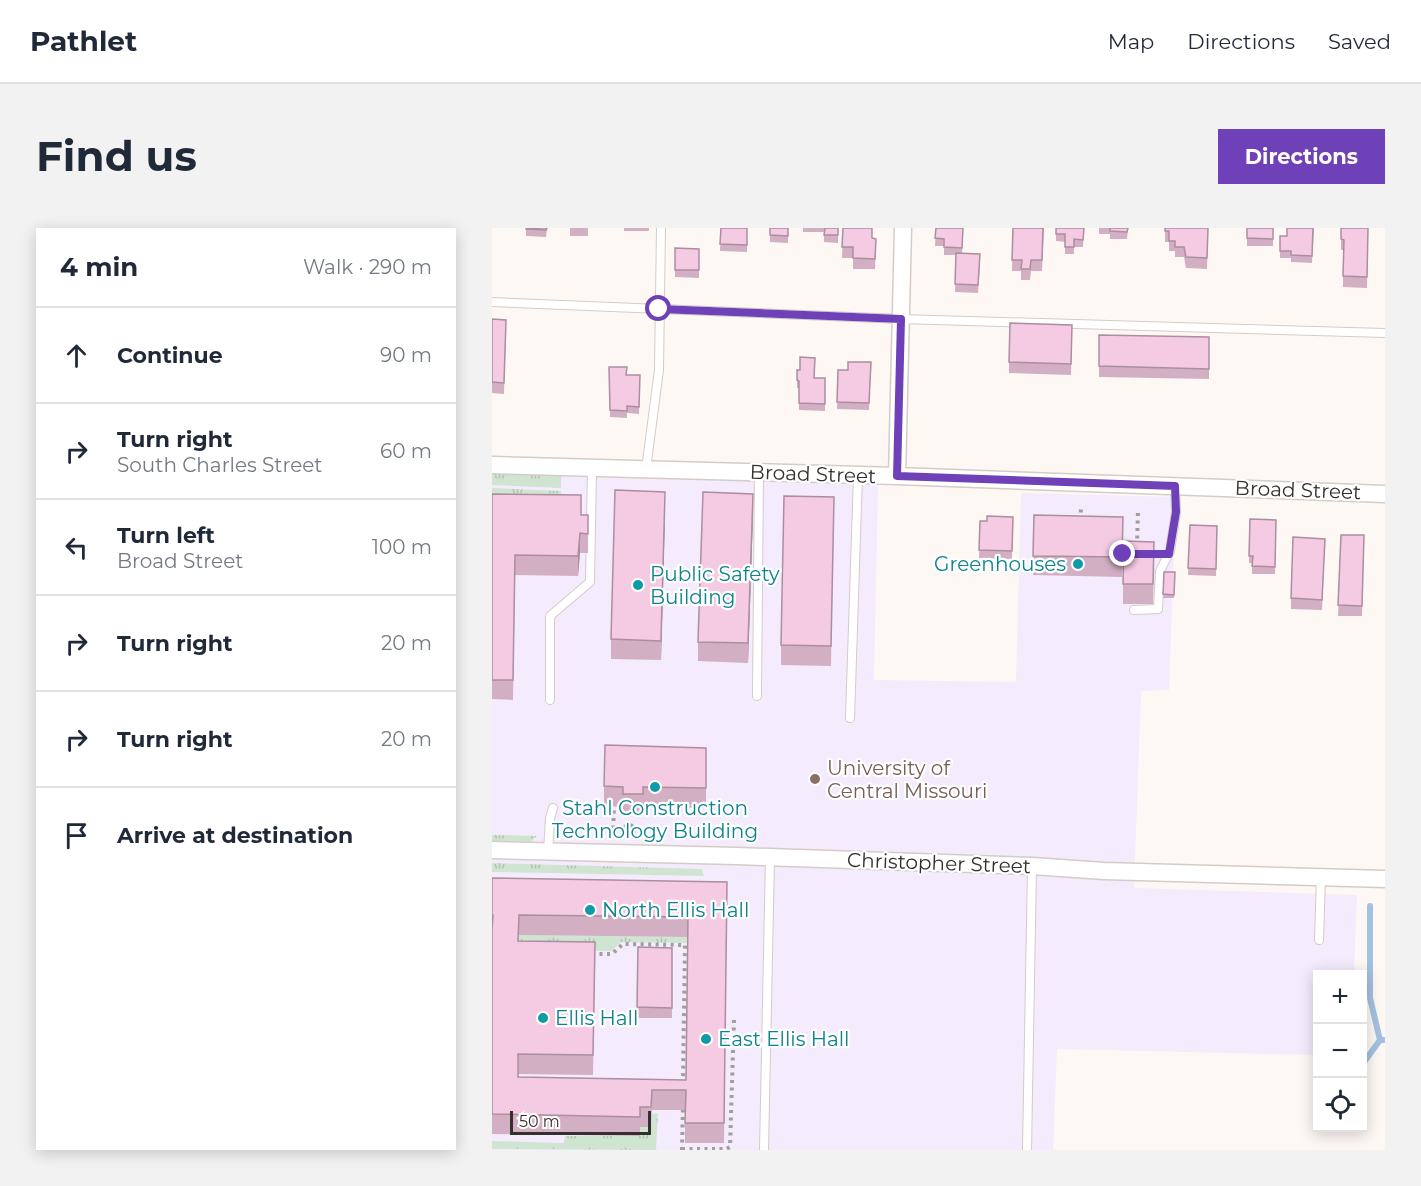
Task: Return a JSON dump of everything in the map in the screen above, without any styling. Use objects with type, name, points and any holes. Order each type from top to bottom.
[{"type":"street","points":[[897,476],[903,228]]},
{"type":"street","name":"Broad Street","points":[[492,465],[897,476],[1385,494]]},
{"type":"street","name":"Christopher Street","points":[[492,850],[770,857],[1032,866],[1104,871],[1385,879]]},
{"type":"lane","points":[[646,469],[659,370],[661,228]]},
{"type":"lane","points":[[492,302],[901,319],[1385,333]]},
{"type":"lane","points":[[550,700],[550,616],[590,582],[592,467]]},
{"type":"lane","points":[[757,696],[759,472]]},
{"type":"lane","points":[[850,718],[858,475]]},
{"type":"lane","points":[[1134,610],[1158,609],[1160,571],[1170,551],[1176,512],[1175,486]]},
{"type":"lane","points":[[548,852],[550,818],[553,808]]},
{"type":"lane","points":[[764,1150],[770,857]]},
{"type":"lane","points":[[1027,1150],[1032,866]]},
{"type":"lane","points":[[1318,940],[1321,877]]},
{"type":"path","points":[[1080,527],[1081,509]]},
{"type":"path","points":[[1137,553],[1138,510]]},
{"type":"path","points":[[613,836],[614,806]]},
{"type":"path","points":[[590,954],[612,954],[623,944],[685,945],[683,1089]]},
{"type":"path","points":[[683,1101],[682,1149],[726,1149],[731,1145],[734,1020]]},
{"type":"shaded area","name":"University of Central Missouri","points":[[492,469],[878,482],[874,680],[1016,682],[1021,493],[1176,497],[1169,690],[1141,691],[1134,888],[1357,895],[1354,970],[1313,970],[1313,1055],[1057,1049],[1053,1150],[492,1150]]},
{"type":"green space","points":[[492,469],[559,473],[561,488],[492,485]]},
{"type":"green space","points":[[492,488],[561,491],[560,514],[492,514]]},
{"type":"green space","points":[[492,835],[537,836],[529,843],[492,842]]},
{"type":"green space","points":[[492,863],[702,869],[704,876],[492,872]]},
{"type":"green space","points":[[519,935],[688,937],[688,943],[621,942],[611,951],[519,950]]},
{"type":"green space","points":[[658,1113],[656,1150],[492,1149],[492,1141],[564,1143],[565,1136],[640,1136],[640,1127],[651,1127],[652,1114]]},
{"type":"building","points":[[526,228],[547,228],[546,230]]},
{"type":"building","points":[[721,228],[747,228],[747,245],[720,244]]},
{"type":"building","points":[[770,228],[788,228],[788,236],[770,235]]},
{"type":"building","points":[[825,228],[838,228],[838,235],[824,235]]},
{"type":"building","points":[[843,228],[872,228],[872,238],[876,239],[875,259],[853,258],[853,247],[842,247]]},
{"type":"building","points":[[936,228],[963,228],[962,248],[944,247],[944,239],[935,238]]},
{"type":"building","points":[[1013,228],[1043,228],[1042,260],[1031,260],[1030,269],[1021,269],[1022,260],[1012,260]]},
{"type":"building","points":[[1056,228],[1084,228],[1083,240],[1074,239],[1074,247],[1065,247],[1065,234],[1056,234]]},
{"type":"building","points":[[1110,228],[1128,228],[1127,232],[1110,231]]},
{"type":"building","points":[[1165,228],[1208,228],[1207,258],[1186,257],[1184,247],[1175,247],[1175,241],[1169,241],[1169,231],[1165,231]]},
{"type":"building","points":[[1247,228],[1273,228],[1273,239],[1247,238]]},
{"type":"building","points":[[1287,228],[1313,228],[1312,256],[1291,255],[1291,251],[1280,251],[1280,236],[1287,236]]},
{"type":"building","points":[[1341,228],[1368,228],[1367,277],[1343,276],[1344,240],[1341,239]]},
{"type":"building","points":[[675,248],[699,249],[699,270],[675,270]]},
{"type":"building","points":[[956,253],[980,254],[978,285],[955,284]]},
{"type":"building","points":[[492,319],[506,320],[504,383],[492,382]]},
{"type":"building","points":[[1010,323],[1072,325],[1071,364],[1009,362]]},
{"type":"building","points":[[1099,335],[1209,337],[1209,369],[1099,366]]},
{"type":"building","points":[[800,357],[815,358],[814,378],[825,378],[825,404],[799,403],[797,370],[800,370]]},
{"type":"building","points":[[848,362],[871,362],[869,403],[837,402],[838,370],[848,370]]},
{"type":"building","points":[[609,367],[627,367],[626,375],[640,375],[639,407],[627,406],[627,411],[610,410]]},
{"type":"building","name":"Public Safety Building","points":[[615,490],[665,492],[661,641],[611,639]]},
{"type":"building","points":[[703,492],[753,494],[748,643],[698,642]]},
{"type":"building","points":[[492,494],[581,495],[581,515],[588,515],[588,534],[580,533],[578,556],[515,555],[513,680],[492,680]]},
{"type":"building","points":[[784,496],[834,497],[831,646],[781,645]]},
{"type":"building","points":[[1034,515],[1123,517],[1122,557],[1033,556]]},
{"type":"building","points":[[987,516],[1013,517],[1012,551],[979,550],[980,521],[987,521]]},
{"type":"building","points":[[1250,519],[1276,520],[1275,567],[1252,566],[1253,556],[1249,556]]},
{"type":"building","points":[[1190,525],[1217,526],[1216,569],[1188,568]]},
{"type":"building","points":[[1341,535],[1364,535],[1362,606],[1338,605]]},
{"type":"building","points":[[1293,537],[1325,539],[1322,600],[1291,598]]},
{"type":"building","points":[[1124,541],[1154,542],[1153,584],[1123,584]]},
{"type":"building","points":[[1164,572],[1175,572],[1174,595],[1163,594]]},
{"type":"building","points":[[605,745],[706,748],[706,788],[643,787],[643,794],[623,794],[623,787],[604,786]]},
{"type":"building","points":[[492,878],[727,882],[724,1123],[685,1123],[686,1090],[652,1090],[651,1107],[640,1107],[640,1117],[492,1114]],"holes":[[[519,915],[688,917],[686,1080],[518,1077],[518,1054],[593,1055],[595,942],[518,941]]]},
{"type":"building","points":[[638,947],[672,948],[672,1008],[637,1007]]},
{"type":"waterway","points":[[1370,906],[1370,998],[1380,1040],[1385,1040]]},
{"type":"waterway","points":[[1367,1058],[1380,1040]]},
{"type":"place","name":"Greenhouses","points":[[1078,564]]},
{"type":"place","name":"Public Safety Building","points":[[638,585]]},
{"type":"place","name":"University of Central Missouri","points":[[815,779]]},
{"type":"place","name":"Stahl Construction Technology Building","points":[[655,787]]},
{"type":"place","name":"North Ellis Hall","points":[[590,910]]},
{"type":"place","name":"Ellis Hall","points":[[543,1018]]},
{"type":"place","name":"East Ellis Hall","points":[[706,1039]]},
{"type":"route","points":[[659,309],[901,319],[897,476],[1175,486],[1176,512],[1169,554],[1123,554]]}]
